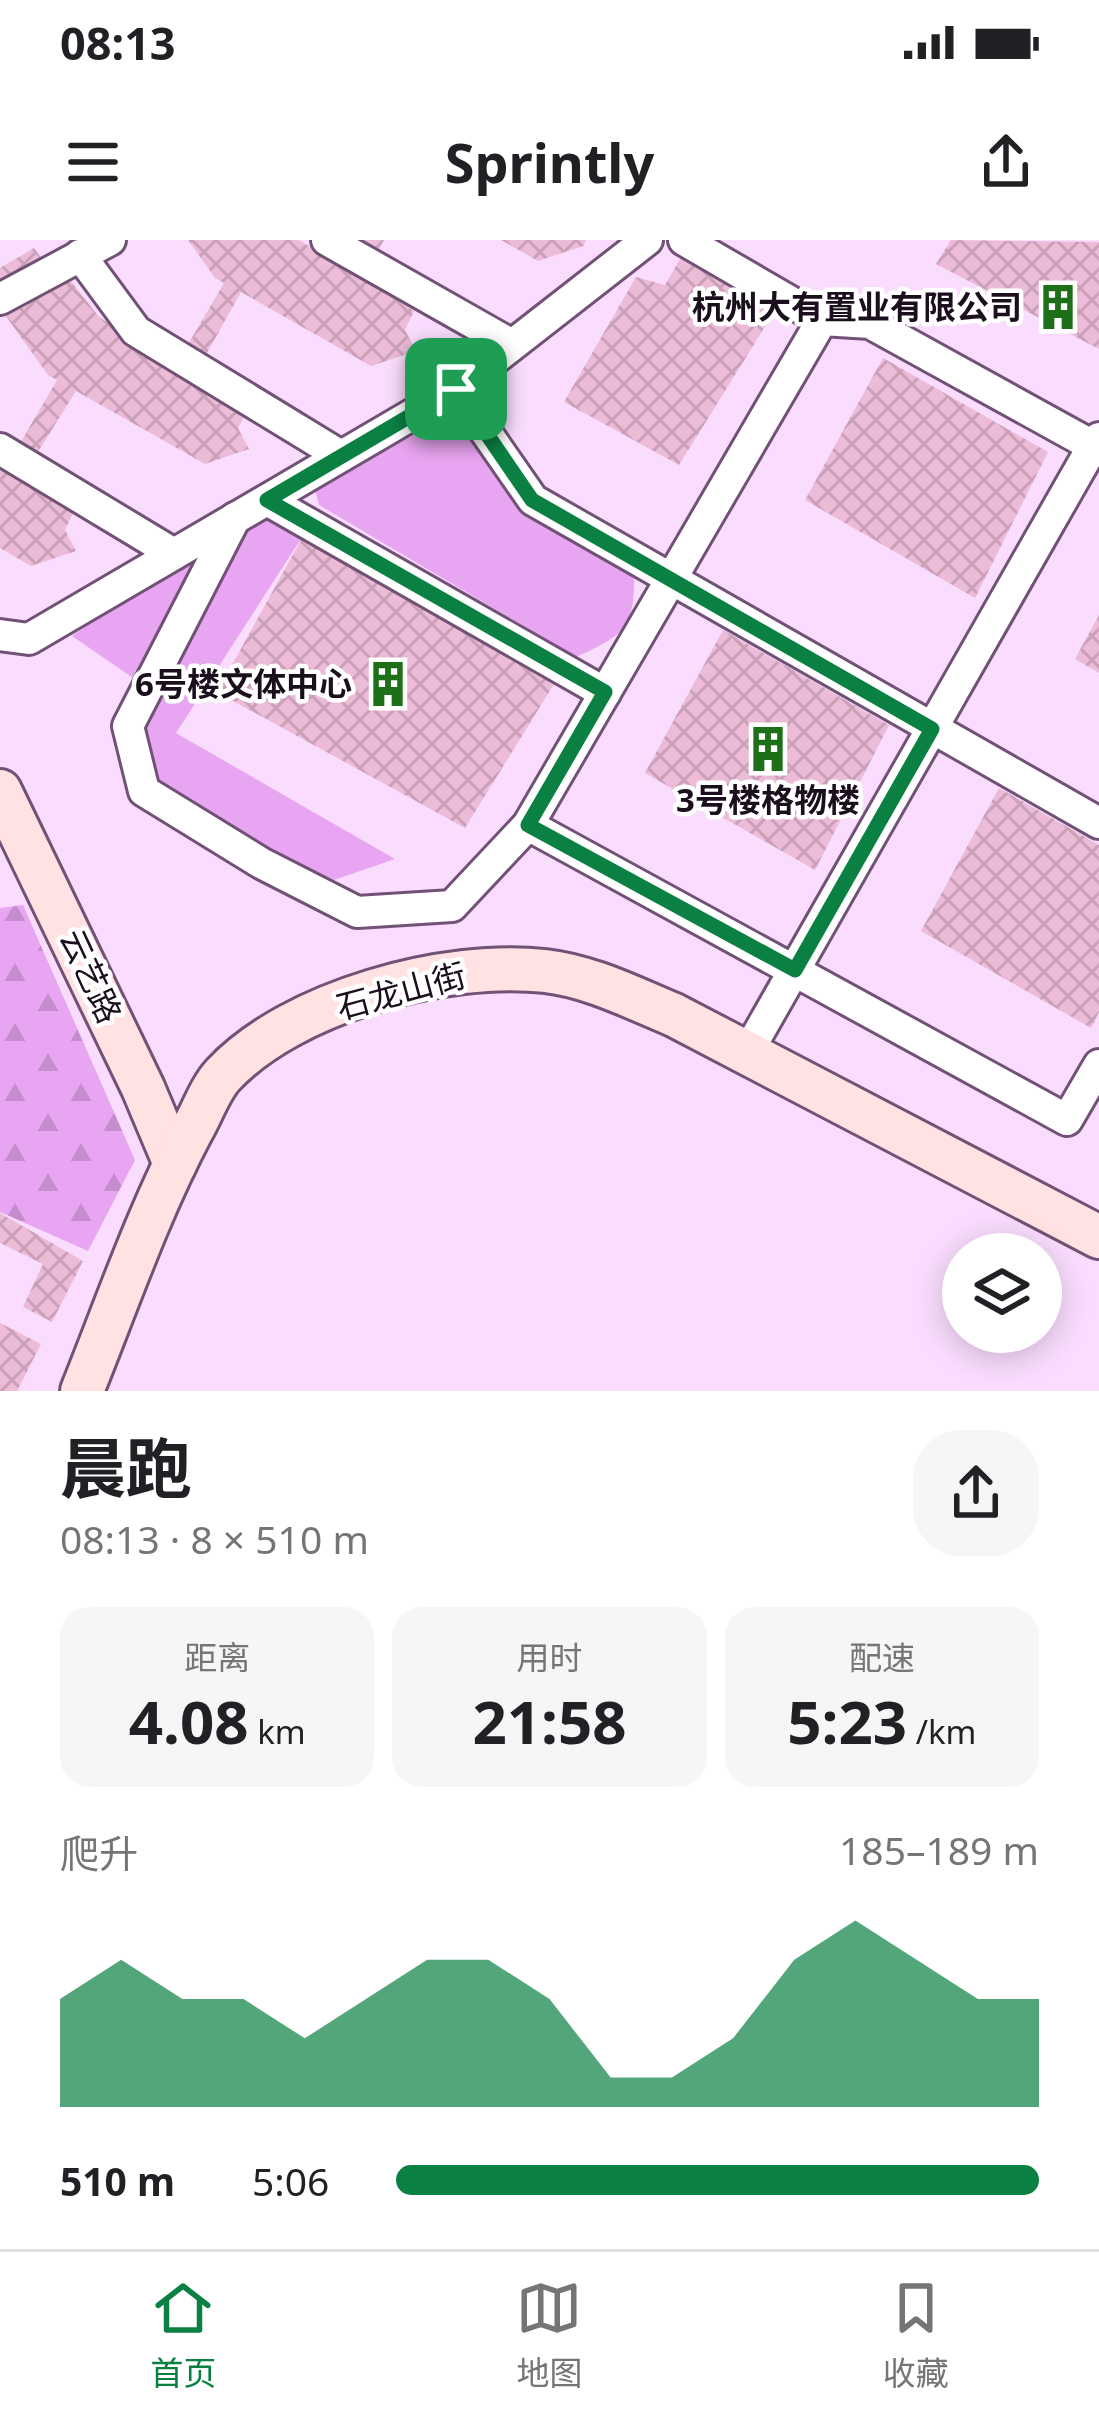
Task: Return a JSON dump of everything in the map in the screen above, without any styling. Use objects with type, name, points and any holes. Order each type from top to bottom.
[{"type":"street","points":[[0,298],[110,240]]},
{"type":"street","points":[[327,240],[512,345]]},
{"type":"street","points":[[0,635],[29,639],[456,389],[647,240]]},
{"type":"street","points":[[684,240],[822,320],[870,322],[1097,444],[747,1053]]},
{"type":"street","points":[[80,255],[136,331],[341,456]]},
{"type":"street","points":[[235,518],[128,726],[145,790],[262,863],[357,912],[452,906],[528,825],[822,320]]},
{"type":"street","points":[[456,389],[532,500],[1099,823]]},
{"type":"street","points":[[0,449],[174,554]]},
{"type":"street","points":[[267,500],[605,692]]},
{"type":"street","name":"云艺路","points":[[0,791],[105,1005],[175,1164]]},
{"type":"street","points":[[528,825],[1066,1120],[1099,1065]]},
{"type":"street","name":"石龙山街","points":[[82,1391],[175,1164],[221,1077],[276,1030],[412,981],[487,968],[549,971],[608,987],[674,1015],[1097,1232]]},
{"type":"green space","points":[[451,417],[525,505],[634,573],[629,618],[616,636],[576,657],[319,505],[314,485]]},
{"type":"green space","points":[[255,507],[306,531],[176,733],[395,859],[334,880],[144,791],[136,680],[72,636]]},
{"type":"green space","points":[[23,905],[135,1160],[88,1251],[0,1212],[0,908]]},
{"type":"building","points":[[188,240],[299,240],[343,267],[359,240],[384,240],[362,279],[414,311],[405,330],[416,351],[371,366],[241,292],[198,369],[176,365],[224,283],[215,278]]},
{"type":"building","points":[[501,240],[586,240],[583,246],[538,261]]},
{"type":"building","name":"杭州大有置业有限公司","points":[[951,240],[1099,242],[1099,349],[936,264]]},
{"type":"building","points":[[34,248],[55,277],[63,271],[99,317],[248,409],[238,428],[249,449],[205,464],[76,391],[21,479],[74,511],[65,530],[76,551],[31,566],[0,548],[0,466],[5,469],[57,380],[48,375],[0,308],[0,268]]},
{"type":"building","points":[[684,252],[779,304],[679,465],[564,402],[636,277],[665,285]]},
{"type":"building","points":[[883,358],[1048,452],[975,598],[805,500]]},
{"type":"building","name":"6号楼文体中心","points":[[306,531],[559,676],[465,828],[217,692]]},
{"type":"building","points":[[1099,615],[1099,673],[1075,659]]},
{"type":"building","name":"3号楼格物楼","points":[[723,630],[889,725],[815,870],[645,773]]},
{"type":"building","points":[[999,788],[1099,845],[1099,1012],[1091,1028],[921,931]]},
{"type":"building","points":[[0,1213],[83,1261],[52,1322],[23,1307],[43,1264],[0,1243]]},
{"type":"building","points":[[0,1323],[41,1344],[17,1391],[0,1391]]},
{"type":"place","name":"杭州大有置业有限公司","points":[[1058,307]]},
{"type":"place","name":"6号楼文体中心","points":[[388,684]]},
{"type":"place","name":"3号楼格物楼","points":[[768,749]]},
{"type":"route","points":[[456,389],[532,500],[932,729],[795,970],[528,825],[605,692],[267,500],[456,389]]}]
